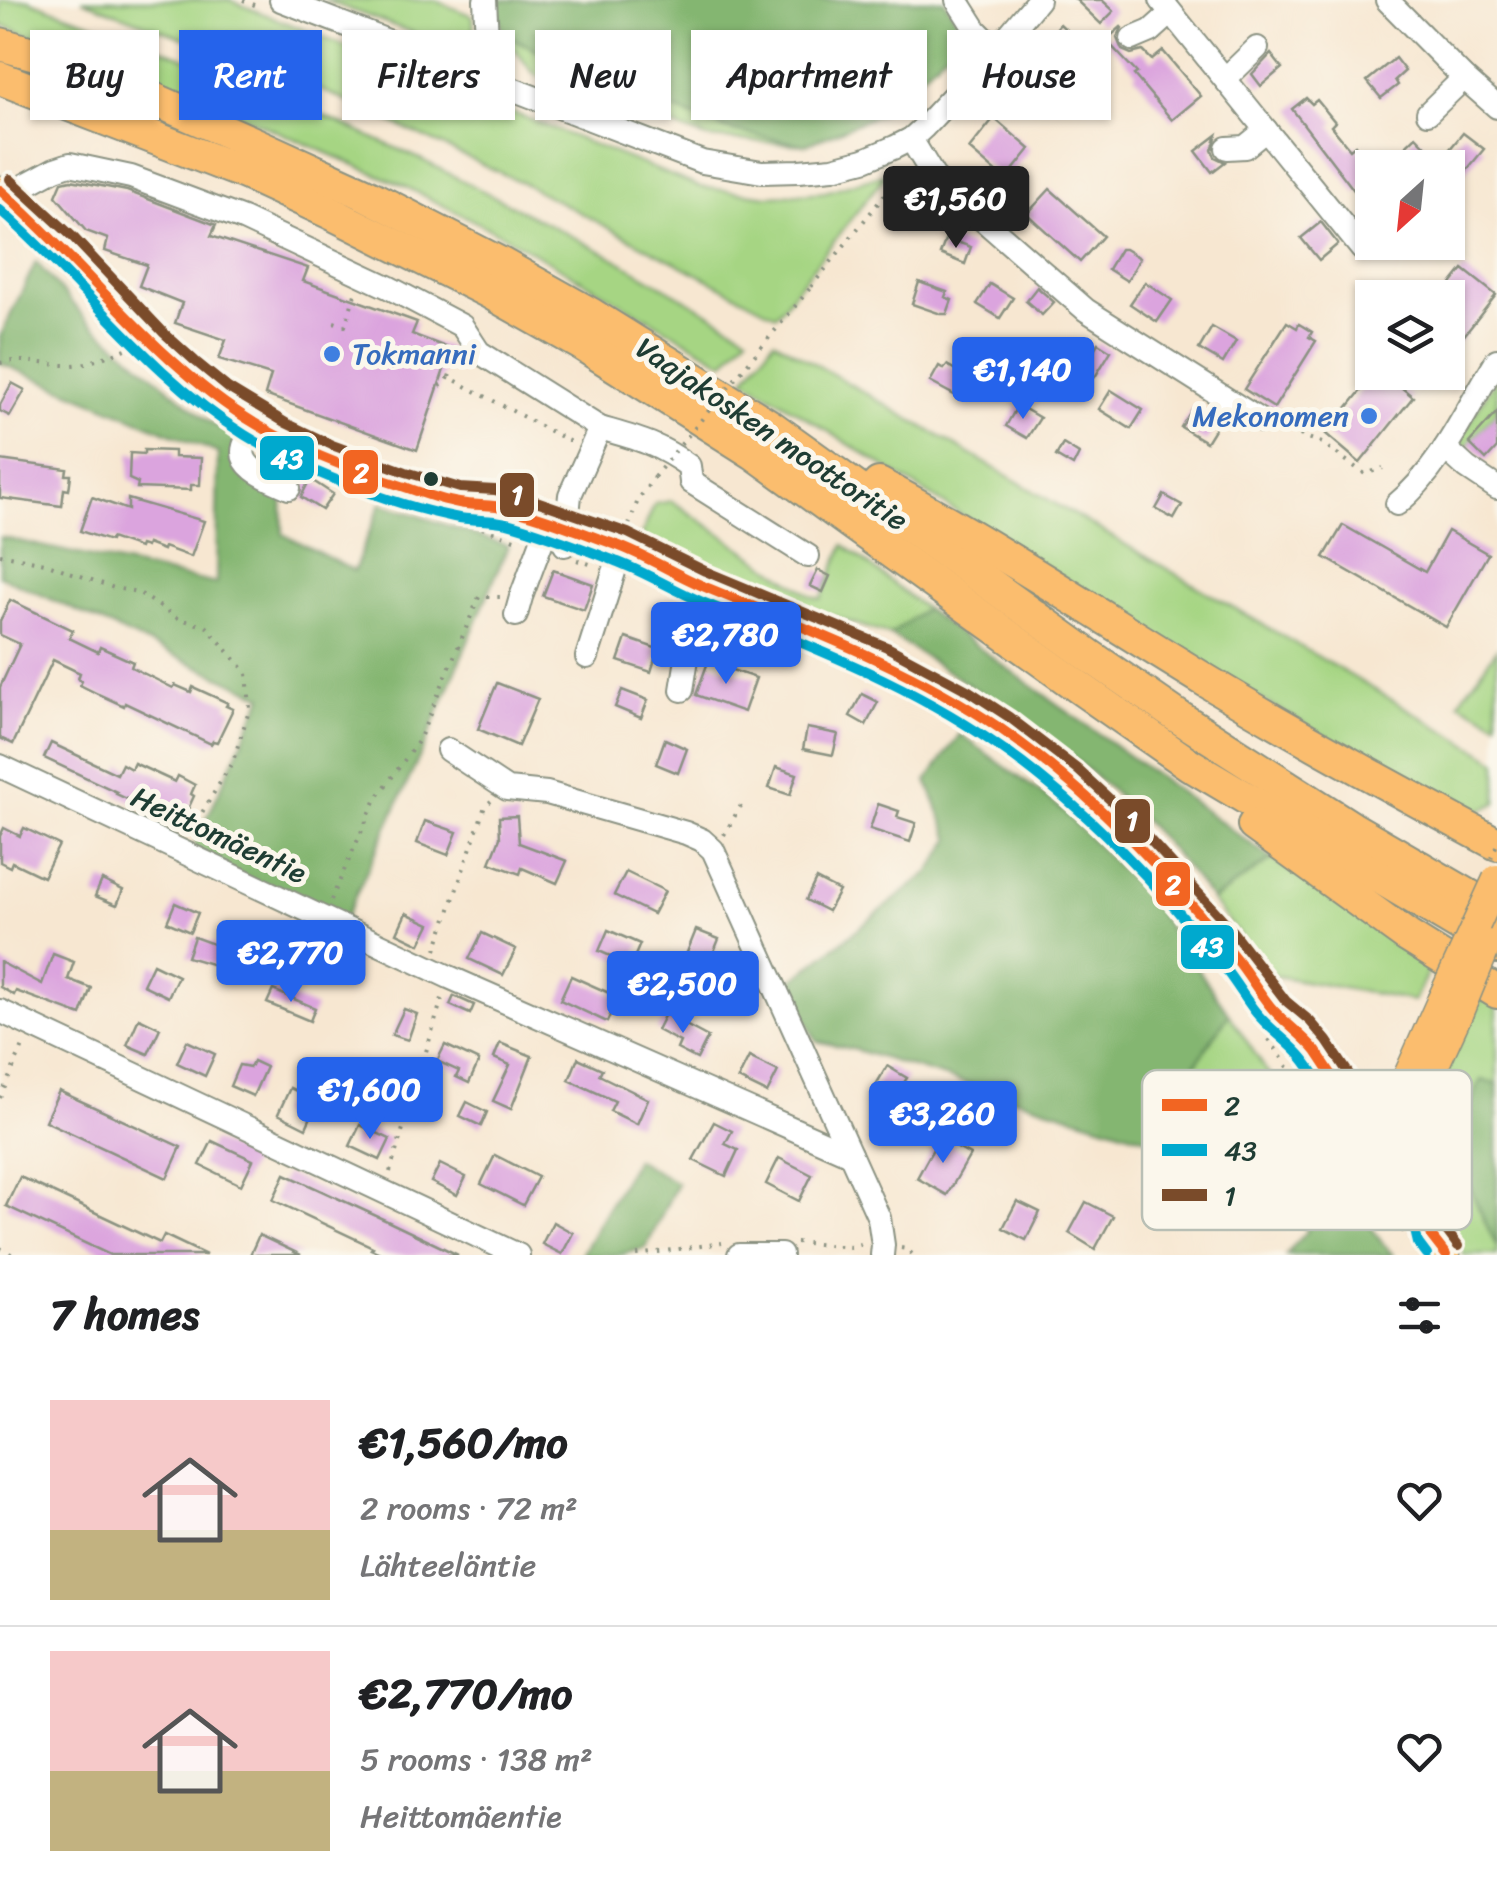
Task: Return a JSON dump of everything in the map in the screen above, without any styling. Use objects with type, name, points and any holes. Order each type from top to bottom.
[{"type":"highway","name":"Vaajakosken moottoritie","points":[[0,44],[79,66],[142,92],[362,193],[592,315],[821,461],[1177,716],[1352,828],[1497,912]]},
{"type":"highway","name":"Vaajakosken moottoritie","points":[[0,78],[245,173],[491,293],[580,343],[754,454],[1189,764],[1497,948]]},
{"type":"highway","points":[[821,461],[864,476],[919,506],[1331,754],[1497,844]]},
{"type":"highway","points":[[1189,764],[1227,802],[1296,857],[1407,936],[1497,992]]},
{"type":"main road","points":[[6,195],[184,373],[256,424],[302,448],[465,514],[496,505],[521,511],[553,536],[636,554],[828,642],[887,662],[994,724],[1076,788],[1182,894],[1239,963],[1303,1070]]},
{"type":"main road","points":[[1450,1006],[1497,879]]},
{"type":"main road","points":[[1416,1070],[1497,922]]},
{"type":"main road","points":[[1276,1029],[1296,1028],[1316,1051],[1325,1070]]},
{"type":"street","points":[[281,0],[358,30]]},
{"type":"street","points":[[485,0],[487,30]]},
{"type":"street","points":[[957,0],[976,30]]},
{"type":"street","points":[[1013,30],[1038,0]]},
{"type":"street","points":[[1387,0],[1497,107]]},
{"type":"street","points":[[1132,38],[1151,32],[1166,7],[1355,240]]},
{"type":"street","points":[[1200,88],[1257,48]]},
{"type":"street","points":[[1428,113],[1464,78]]},
{"type":"street","points":[[515,91],[702,162],[780,172],[833,168],[907,150],[947,105]]},
{"type":"street","points":[[1227,148],[1246,147],[1266,130]]},
{"type":"street","points":[[907,150],[1086,310],[1261,422]]},
{"type":"street","points":[[6,195],[70,164],[131,177],[243,219],[462,326],[480,352],[600,428],[666,449],[689,466],[691,482],[808,556]]},
{"type":"street","points":[[1397,504],[1414,490],[1445,448],[1497,360]]},
{"type":"street","points":[[256,424],[242,449],[244,458],[253,469],[289,488]]},
{"type":"street","points":[[519,606],[600,428]]},
{"type":"street","points":[[1445,448],[1466,468],[1497,488]]},
{"type":"street","points":[[587,656],[614,572]]},
{"type":"street","points":[[682,690],[690,640],[708,588]]},
{"type":"street","points":[[448,750],[507,789],[547,793],[686,833],[713,850],[879,1218],[882,1255]]},
{"type":"street","name":"Heittomäentie","points":[[0,766],[440,973],[850,1154]]},
{"type":"street","points":[[0,1011],[518,1255]]},
{"type":"street","points":[[739,1255],[781,1255]]},
{"type":"path","points":[[627,530],[638,500],[654,478],[903,172],[907,150]]},
{"type":"path","points":[[334,322],[345,326],[356,291]]},
{"type":"path","points":[[440,386],[449,377],[462,339]]},
{"type":"path","points":[[0,364],[18,359],[77,365],[135,345]]},
{"type":"path","points":[[449,377],[591,452]]},
{"type":"path","points":[[1261,422],[1322,443],[1365,474],[1382,468]]},
{"type":"path","points":[[465,514],[553,536],[614,572]]},
{"type":"path","points":[[0,554],[45,563],[114,588],[138,592],[178,618],[207,627],[247,673],[250,708],[233,761],[197,821],[190,855]]},
{"type":"path","points":[[324,918],[376,800],[419,740],[479,597],[519,606]]},
{"type":"path","points":[[385,1191],[484,806],[507,789]]},
{"type":"path","points":[[724,834],[744,800]]},
{"type":"path","points":[[0,1098],[32,1026]]},
{"type":"path","points":[[1276,1029],[1301,1070]]},
{"type":"path","points":[[0,1248],[13,1255]]},
{"type":"green space","points":[[0,0],[28,0],[111,30],[30,30],[30,35],[0,25]]},
{"type":"green space","points":[[82,0],[229,0],[305,30],[179,30],[179,37]]},
{"type":"green space","points":[[324,0],[434,0],[473,16],[474,30],[406,30]]},
{"type":"green space","points":[[496,0],[944,0],[964,30],[947,30],[947,51],[927,70],[927,30],[691,30],[691,116],[671,108],[671,30],[535,30],[535,49],[515,40],[515,30],[502,30]]},
{"type":"green space","points":[[322,37],[342,45],[342,99],[322,90]]},
{"type":"green space","points":[[515,40],[535,49],[534,74],[515,49]]},
{"type":"green space","points":[[159,48],[179,56],[179,89],[159,80]]},
{"type":"green space","points":[[671,108],[691,116],[691,120],[805,145],[707,138],[654,120],[671,120]]},
{"type":"green space","points":[[515,114],[700,187],[769,196],[825,192],[887,173],[776,315],[525,184],[387,120],[515,120]]},
{"type":"green space","points":[[322,115],[420,159],[605,253],[748,335],[724,362],[510,239],[404,186],[251,120],[322,120]]},
{"type":"green space","points":[[703,120],[865,120],[805,145],[733,131]]},
{"type":"green space","points":[[36,262],[86,319],[212,424],[235,436],[240,470],[282,495],[283,534],[354,571],[381,503],[508,546],[423,749],[341,927],[190,855],[263,696],[0,576],[0,537],[216,584],[218,453],[0,363],[0,337]]},
{"type":"green space","points":[[774,340],[1497,761],[1497,803],[1479,811],[1405,781],[1205,668],[745,379]]},
{"type":"green space","points":[[1497,376],[1497,412],[1463,451],[1461,437]]},
{"type":"green space","points":[[672,501],[812,596],[821,599],[844,545],[925,609],[890,635],[732,578],[641,536],[655,504]]},
{"type":"green space","points":[[925,609],[1272,859],[1212,900],[1153,830],[1093,775],[993,701],[890,635]]},
{"type":"green space","points":[[1497,649],[1497,722],[1459,702]]},
{"type":"green space","points":[[960,734],[1057,805],[1147,897],[1229,1014],[1192,1070],[1142,1070],[1142,1137],[816,1041],[789,983],[930,872],[951,840],[927,781]]},
{"type":"green space","points":[[1272,859],[1431,965],[1414,1001],[1271,975],[1212,901]]},
{"type":"green space","points":[[1482,997],[1497,1005],[1497,1255],[1465,1255],[1446,1230],[1472,1230],[1472,1070],[1446,1070]]},
{"type":"green space","points":[[1229,1014],[1266,1070],[1192,1070]]},
{"type":"green space","points":[[1481,1080],[1497,1084],[1497,1247],[1472,1192],[1472,1100]]},
{"type":"green space","points":[[635,1159],[677,1183],[646,1248],[618,1255],[581,1255]]},
{"type":"green space","points":[[1307,1230],[1373,1230],[1393,1255],[1286,1255]]},
{"type":"building","points":[[1076,0],[1102,0],[1114,11],[1101,24]]},
{"type":"building","points":[[1121,27],[1117,38],[1122,50],[1131,54],[1143,51],[1152,60],[1163,51],[1201,96],[1172,120],[1111,45],[1111,36]]},
{"type":"building","points":[[1271,54],[1282,68],[1261,86],[1252,74]]},
{"type":"building","points":[[1395,58],[1405,71],[1395,80],[1398,85],[1381,98],[1367,81]]},
{"type":"building","points":[[1306,98],[1312,104],[1317,100],[1350,149],[1355,145],[1359,150],[1355,150],[1355,192],[1292,109]]},
{"type":"building","points":[[996,120],[1030,149],[1005,180],[969,149]]},
{"type":"building","points":[[1463,133],[1484,149],[1465,172],[1465,150],[1449,150]]},
{"type":"building","points":[[1217,135],[1212,150],[1215,157],[1225,162],[1212,172],[1196,151]]},
{"type":"building","points":[[1416,136],[1429,150],[1402,150]]},
{"type":"building","points":[[71,180],[127,191],[216,225],[211,236],[308,268],[303,281],[417,322],[412,334],[451,349],[417,450],[265,395],[271,375],[219,359],[226,340],[175,323],[182,303],[139,286],[147,265],[105,251],[108,239],[86,231],[56,196],[62,182]]},
{"type":"building","points":[[1050,189],[1103,236],[1080,262],[1027,214]]},
{"type":"building","points":[[1321,222],[1338,244],[1319,260],[1301,238]]},
{"type":"building","points":[[946,238],[971,247],[965,264],[940,254]]},
{"type":"building","points":[[1120,249],[1140,258],[1127,281],[1108,269]]},
{"type":"building","points":[[1463,269],[1496,295],[1465,334],[1465,280],[1454,280]]},
{"type":"building","points":[[919,282],[947,292],[945,297],[952,300],[947,314],[912,304]]},
{"type":"building","points":[[1145,282],[1172,300],[1157,322],[1130,304]]},
{"type":"building","points":[[990,284],[1013,298],[1000,318],[977,304]]},
{"type":"building","points":[[1037,287],[1054,302],[1042,315],[1026,301]]},
{"type":"building","points":[[1287,322],[1312,332],[1309,337],[1316,341],[1274,408],[1244,389]]},
{"type":"building","points":[[1212,327],[1236,341],[1223,363],[1199,349]]},
{"type":"building","points":[[1083,341],[1095,348],[1098,343],[1111,351],[1095,377],[1070,362]]},
{"type":"building","points":[[947,365],[969,378],[958,397],[930,382],[939,366],[944,369]]},
{"type":"building","points":[[12,383],[25,390],[10,416],[0,411],[0,405]]},
{"type":"building","points":[[1111,390],[1143,410],[1131,429],[1099,409]]},
{"type":"building","name":"Mekonomen","points":[[1361,390],[1405,390],[1413,397],[1360,463],[1326,434]]},
{"type":"building","points":[[1018,405],[1040,418],[1027,438],[1006,426]]},
{"type":"building","points":[[1194,406],[1219,421],[1206,442],[1181,427]]},
{"type":"building","points":[[1497,412],[1497,448],[1486,460],[1469,443]]},
{"type":"building","points":[[1063,444],[1079,454],[1073,466],[1056,456]]},
{"type":"building","points":[[144,450],[174,451],[174,457],[201,458],[200,485],[191,485],[191,490],[137,488],[138,483],[129,479],[130,453],[144,454]]},
{"type":"building","points":[[0,460],[67,469],[66,475],[71,475],[69,490],[64,489],[62,506],[0,498]]},
{"type":"building","points":[[310,479],[333,494],[322,510],[301,497]]},
{"type":"building","points":[[1164,495],[1182,505],[1174,519],[1156,509]]},
{"type":"building","points":[[92,497],[128,510],[128,499],[204,521],[191,557],[164,547],[163,550],[147,544],[139,548],[80,531]]},
{"type":"building","points":[[1343,525],[1425,572],[1448,531],[1488,554],[1446,627],[1324,557]]},
{"type":"building","points":[[553,570],[593,584],[584,610],[543,596]]},
{"type":"building","points":[[818,570],[830,576],[823,592],[810,586]]},
{"type":"building","points":[[10,600],[73,630],[69,638],[133,662],[131,667],[173,688],[175,685],[191,692],[193,687],[228,703],[226,706],[233,709],[217,742],[211,744],[80,685],[80,673],[53,660],[13,744],[0,738],[0,687],[20,644],[0,635],[0,621]]},
{"type":"building","points":[[626,638],[658,649],[651,672],[618,661]]},
{"type":"building","points":[[708,662],[756,678],[744,712],[696,695]]},
{"type":"building","points":[[497,683],[538,699],[518,746],[478,729]]},
{"type":"building","points":[[622,690],[648,700],[641,718],[615,707]]},
{"type":"building","points":[[862,694],[878,702],[866,725],[850,716]]},
{"type":"building","points":[[807,728],[838,734],[833,755],[803,749]]},
{"type":"building","points":[[665,739],[687,749],[678,773],[656,764]]},
{"type":"building","points":[[51,743],[117,774],[122,764],[131,769],[134,763],[175,782],[178,776],[195,785],[182,822],[44,758]]},
{"type":"building","points":[[776,767],[797,774],[790,795],[769,788]]},
{"type":"building","points":[[878,804],[899,811],[897,817],[916,823],[910,842],[870,829]]},
{"type":"building","points":[[517,816],[519,843],[567,861],[557,883],[522,868],[520,874],[490,863],[500,838],[499,817]]},
{"type":"building","points":[[425,821],[457,832],[448,855],[417,843]]},
{"type":"building","points":[[4,828],[20,836],[24,828],[59,845],[43,877],[12,862],[10,867],[0,862],[0,836]]},
{"type":"building","points":[[626,872],[665,891],[653,914],[614,895]]},
{"type":"building","points":[[816,879],[839,891],[828,911],[806,900]]},
{"type":"building","points":[[102,880],[123,890],[117,905],[95,896]]},
{"type":"building","points":[[175,903],[198,913],[190,932],[167,922]]},
{"type":"building","points":[[406,913],[430,924],[420,944],[397,933]]},
{"type":"building","points":[[250,929],[297,941],[302,930],[329,943],[317,968],[272,947],[265,976],[241,970]]},
{"type":"building","points":[[608,930],[640,944],[631,965],[599,951]]},
{"type":"building","points":[[696,930],[719,939],[709,964],[740,976],[730,1003],[675,982]]},
{"type":"building","points":[[482,933],[516,949],[503,975],[469,959]]},
{"type":"building","points":[[194,937],[235,955],[231,970],[187,957]]},
{"type":"building","points":[[53,954],[74,962],[68,979],[91,988],[81,1015],[0,987],[0,962],[42,984]]},
{"type":"building","points":[[153,964],[178,976],[168,997],[143,985]]},
{"type":"building","points":[[571,976],[618,997],[607,1022],[560,1000]]},
{"type":"building","points":[[273,990],[315,1008],[310,1021],[267,1003]]},
{"type":"building","points":[[454,996],[474,1005],[470,1014],[450,1005]]},
{"type":"building","points":[[404,1009],[417,1014],[408,1040],[392,1035]]},
{"type":"building","points":[[665,1014],[708,1037],[697,1059],[677,1049],[680,1042],[657,1030]]},
{"type":"building","points":[[139,1018],[160,1028],[148,1054],[127,1045]]},
{"type":"building","points":[[187,1041],[215,1054],[205,1076],[177,1063]]},
{"type":"building","points":[[500,1043],[532,1056],[511,1109],[493,1101],[510,1065],[494,1058]]},
{"type":"building","points":[[445,1045],[479,1061],[469,1083],[456,1077],[459,1071],[437,1061]]},
{"type":"building","points":[[749,1057],[778,1071],[767,1093],[738,1079]]},
{"type":"building","points":[[578,1058],[602,1069],[599,1075],[648,1099],[637,1124],[610,1111],[615,1101],[569,1080]]},
{"type":"building","points":[[253,1061],[266,1067],[253,1096],[230,1086],[239,1065],[250,1067]]},
{"type":"building","points":[[887,1066],[907,1078],[893,1100],[874,1088]]},
{"type":"building","points":[[290,1088],[318,1101],[306,1128],[278,1114]]},
{"type":"building","points":[[59,1091],[181,1147],[167,1178],[45,1121]]},
{"type":"building","points":[[467,1102],[487,1112],[481,1126],[460,1116]]},
{"type":"building","points":[[714,1122],[732,1131],[725,1144],[738,1150],[726,1176],[693,1160]]},
{"type":"building","points":[[360,1125],[390,1139],[380,1160],[350,1146]]},
{"type":"building","points":[[939,1138],[970,1155],[947,1195],[917,1178]]},
{"type":"building","points":[[212,1141],[253,1160],[241,1185],[200,1165]]},
{"type":"building","points":[[495,1155],[538,1177],[523,1205],[481,1184]]},
{"type":"building","points":[[779,1158],[812,1175],[799,1201],[766,1184]]},
{"type":"building","points":[[440,1164],[466,1177],[457,1195],[431,1182]]},
{"type":"building","points":[[285,1174],[458,1255],[384,1255],[371,1249],[273,1200]]},
{"type":"building","points":[[20,1177],[160,1243],[164,1235],[206,1255],[110,1255],[6,1206]]},
{"type":"building","points":[[1017,1201],[1040,1212],[1026,1240],[1003,1228]]},
{"type":"building","points":[[1086,1202],[1113,1216],[1095,1249],[1069,1233]]},
{"type":"building","points":[[553,1222],[573,1233],[562,1254],[542,1244]]},
{"type":"building","points":[[259,1235],[301,1255],[250,1255]]},
{"type":"transit line","name":"1","points":[[10,179],[195,361],[228,388],[286,423],[406,472],[460,488],[519,495],[628,533],[705,571],[887,647],[1009,717],[1077,769],[1130,818],[1226,923],[1286,1001],[1327,1041],[1346,1070]]},
{"type":"transit line","name":"2","points":[[0,190],[186,373],[274,434],[329,460],[432,496],[521,511],[627,549],[698,584],[896,669],[1001,729],[1066,779],[1156,865],[1211,928],[1270,1006],[1316,1051],[1329,1070]]},
{"type":"transit line","name":"43","points":[[0,210],[178,385],[267,448],[374,494],[454,517],[507,523],[629,567],[888,682],[991,741],[1088,818],[1148,878],[1203,941],[1260,1017],[1311,1070]]},
{"type":"transit line","name":"43","points":[[1415,1230],[1427,1255]]},
{"type":"transit line","name":"2","points":[[1430,1230],[1446,1255]]},
{"type":"transit line","name":"1","points":[[1446,1230],[1458,1246]]},
{"type":"place","name":"Tokmanni","points":[[332,354]]},
{"type":"place","name":"Mekonomen","points":[[1369,416]]}]
